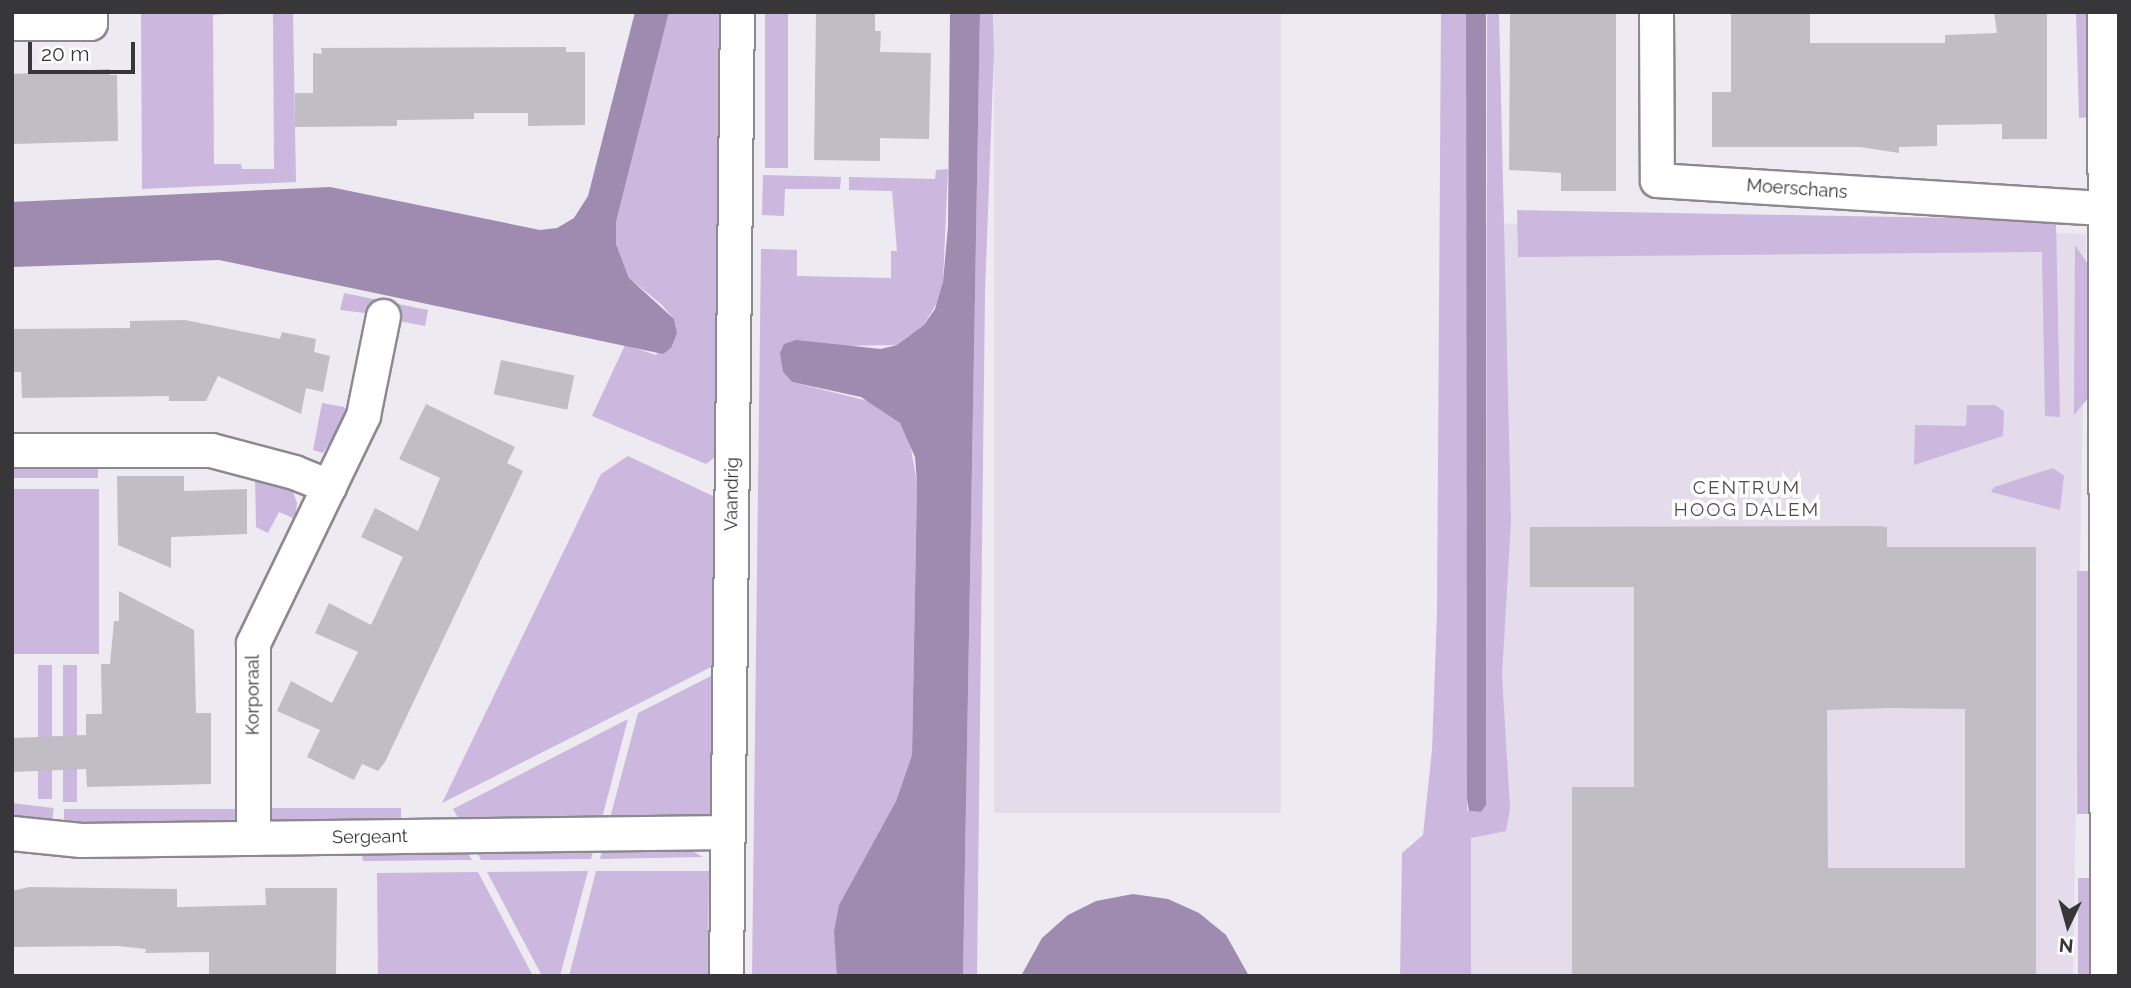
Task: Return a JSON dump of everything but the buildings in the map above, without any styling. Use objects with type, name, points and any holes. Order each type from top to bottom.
[{"type":"street","points":[[12,23],[90,23],[90,12]]},
{"type":"street","name":"Vaandrig","points":[[726,976],[737,12]]},
{"type":"street","name":"Moerschans","points":[[1656,12],[1657,180],[2105,208]]},
{"type":"street","points":[[2104,12],[2105,208],[2112,434],[2107,976]]},
{"type":"street","name":"Korporaal","points":[[253,838],[253,643],[363,415],[383,316]]},
{"type":"street","points":[[12,450],[211,450],[294,472],[329,486]]},
{"type":"street","name":"Sergeant","points":[[12,833],[81,840],[728,832]]},
{"type":"shaded area","points":[[141,12],[245,12],[213,15],[214,164],[241,164],[242,169],[274,169],[273,12],[293,12],[296,182],[142,189]]},
{"type":"shaded area","points":[[635,12],[669,12],[616,222],[616,244],[629,278],[674,319],[677,333],[671,348],[663,354],[219,260],[12,267],[12,202],[330,187],[540,230],[557,228],[574,218],[588,196]]},
{"type":"shaded area","points":[[669,12],[721,12],[719,454],[706,464],[592,416],[625,345],[656,355],[677,333],[674,319],[661,304],[629,278],[616,244],[616,222]]},
{"type":"shaded area","points":[[765,12],[788,12],[788,168],[765,168]]},
{"type":"shaded area","points":[[950,12],[980,12],[963,976],[837,976],[834,932],[839,905],[896,801],[912,755],[917,483],[915,457],[900,423],[861,397],[792,382],[783,372],[780,353],[784,344],[796,340],[881,349],[897,345],[924,325],[935,309],[943,282],[948,226]]},
{"type":"shaded area","points":[[980,12],[993,12],[994,51],[985,292],[977,976],[963,976]]},
{"type":"shaded area","points":[[994,12],[1281,12],[1281,813],[994,813]]},
{"type":"shaded area","points":[[1441,12],[1466,12],[1467,811],[1480,812],[1486,805],[1487,12],[1499,12],[1511,521],[1502,675],[1510,808],[1506,831],[1471,838],[1471,976],[1400,976],[1402,853],[1423,835],[1432,750],[1437,612]]},
{"type":"shaded area","points":[[1466,12],[1486,12],[1486,805],[1481,812],[1469,811],[1467,799]]},
{"type":"shaded area","points":[[2076,12],[2093,12],[2091,117],[2079,118]]},
{"type":"shaded area","points":[[948,169],[943,282],[939,299],[924,325],[897,345],[839,346],[782,358],[783,372],[792,382],[872,402],[900,423],[910,443],[917,483],[912,755],[896,801],[839,905],[837,976],[752,976],[761,249],[797,250],[797,276],[891,278],[891,251],[897,251],[892,191],[849,190],[849,177],[935,179],[936,170]]},
{"type":"shaded area","points":[[763,175],[841,177],[840,189],[785,189],[784,216],[762,215]]},
{"type":"shaded area","points":[[1517,210],[2056,220],[2060,417],[2045,416],[2042,252],[1518,257]]},
{"type":"shaded area","points":[[1467,223],[2086,234],[2073,976],[1454,976]]},
{"type":"shaded area","points":[[2075,245],[2091,269],[2089,397],[2074,415]]},
{"type":"shaded area","points":[[344,293],[428,310],[425,326],[399,321],[399,317],[340,310]]},
{"type":"shaded area","points":[[322,403],[344,407],[348,412],[323,453],[313,450]]},
{"type":"shaded area","points":[[1967,405],[1995,405],[2004,411],[2003,436],[1914,465],[1915,425],[1966,426]]},
{"type":"shaded area","points":[[628,456],[715,497],[715,665],[442,803],[601,474]]},
{"type":"shaded area","points":[[13,464],[98,464],[98,478],[13,478]]},
{"type":"shaded area","points":[[2053,468],[2064,476],[2060,510],[1991,492],[1994,487]]},
{"type":"shaded area","points":[[255,475],[293,492],[297,503],[295,519],[279,512],[268,533],[256,527]]},
{"type":"shaded area","points":[[14,489],[99,489],[99,654],[14,654]]},
{"type":"shaded area","points":[[2077,571],[2091,571],[2091,814],[2077,814]]},
{"type":"shaded area","points":[[38,665],[52,665],[52,799],[38,799]]},
{"type":"shaded area","points":[[63,665],[77,665],[77,802],[63,802]]},
{"type":"shaded area","points":[[715,674],[714,818],[610,818],[638,713]]},
{"type":"shaded area","points":[[628,719],[602,818],[460,821],[453,809]]},
{"type":"shaded area","points":[[12,803],[54,808],[52,823],[12,818]]},
{"type":"shaded area","points":[[272,808],[401,808],[401,822],[272,822]]},
{"type":"shaded area","points":[[64,809],[238,809],[238,824],[64,824]]},
{"type":"shaded area","points":[[684,847],[703,857],[600,859],[603,848]]},
{"type":"shaded area","points":[[594,848],[591,859],[481,860],[476,850]]},
{"type":"shaded area","points":[[361,850],[466,850],[472,860],[363,861]]},
{"type":"shaded area","points":[[588,871],[560,976],[542,976],[487,872]]},
{"type":"shaded area","points":[[596,871],[709,871],[708,976],[569,976]]},
{"type":"shaded area","points":[[478,872],[533,976],[378,976],[377,873]]},
{"type":"shaded area","points":[[2078,878],[2091,878],[2091,976],[2078,976]]},
{"type":"shaded area","points":[[1133,894],[1168,899],[1199,913],[1226,935],[1249,976],[1021,976],[1042,938],[1068,915],[1096,901]]},
{"type":"district","name":"CENTRUM HOOG DALEM","points":[[1747,499]]}]
